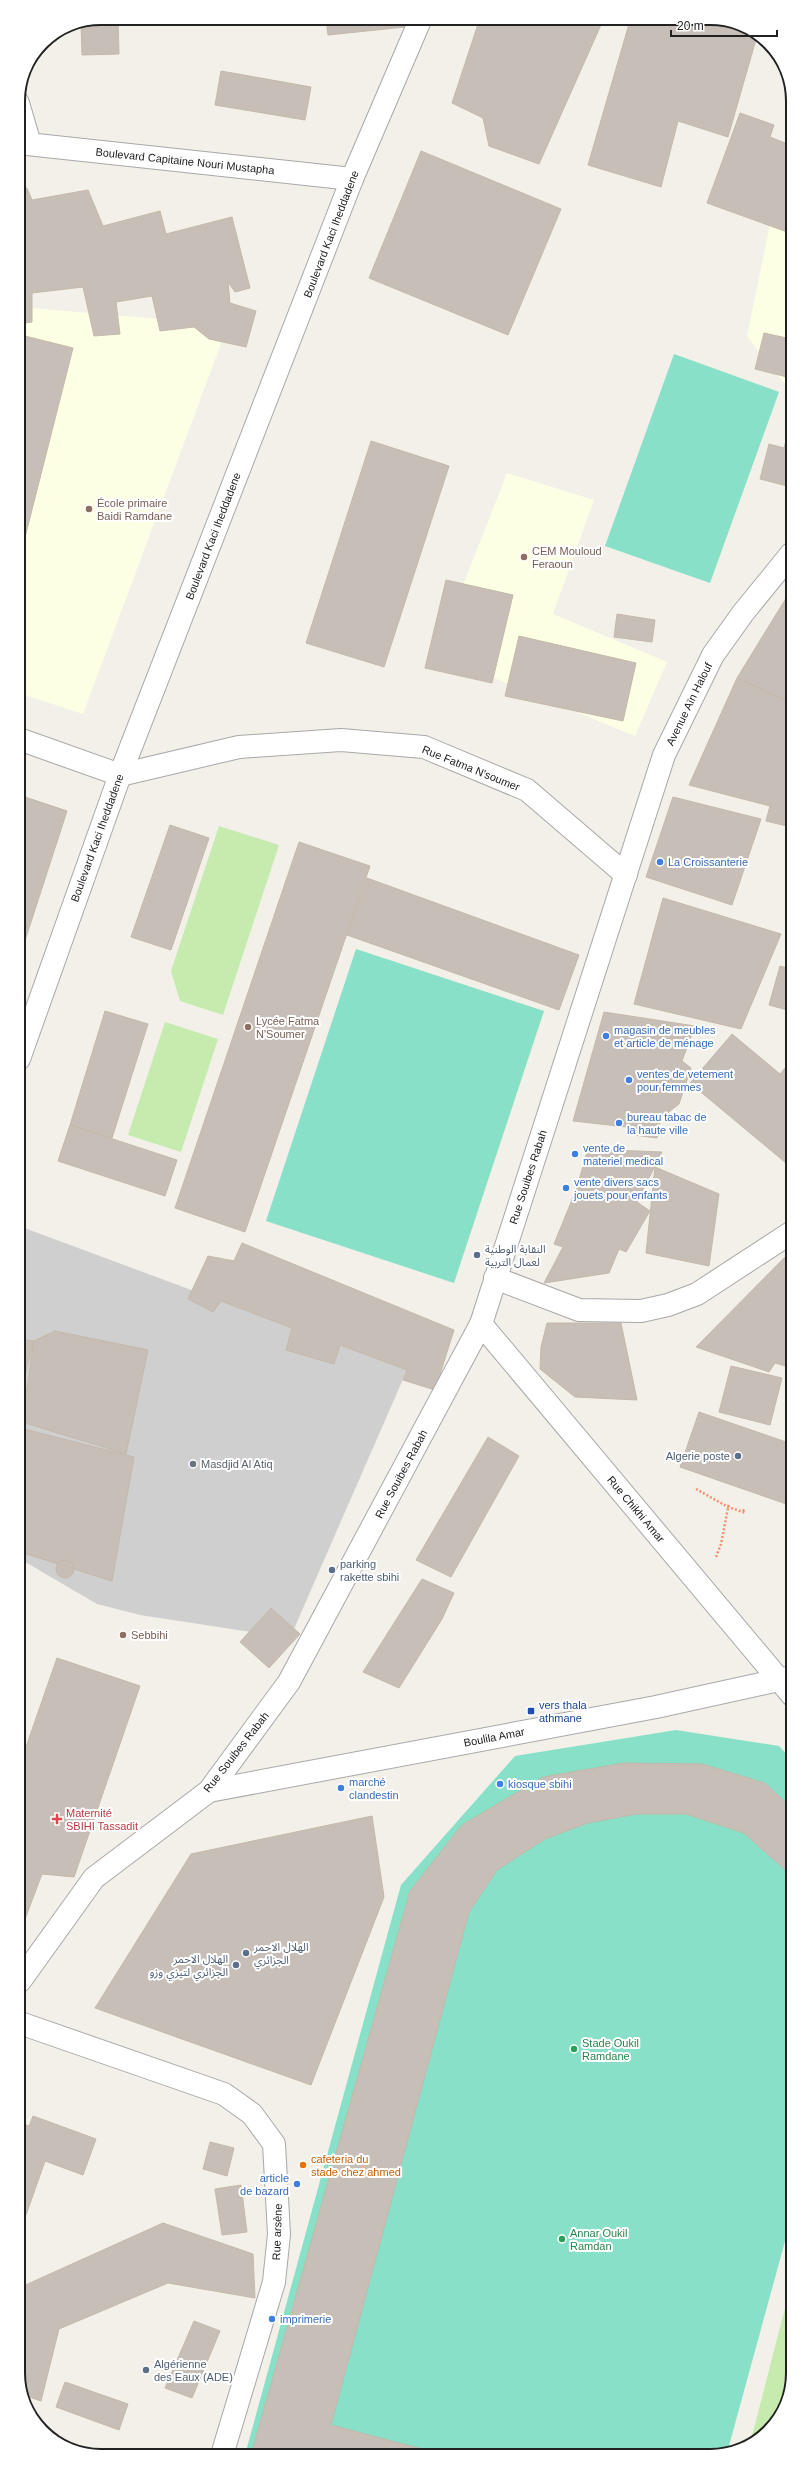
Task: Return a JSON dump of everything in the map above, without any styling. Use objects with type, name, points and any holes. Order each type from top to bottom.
[{"type":"street","name":"Boulevard Kaci Iheddadene","points":[[25,1042],[120,775],[352,179],[418,25]]},
{"type":"street","name":"Boulevard Capitaine Nouri Mustapha","points":[[25,144],[352,179]]},
{"type":"street","name":"Avenue Aïn Halouf","points":[[626,875],[664,755],[713,655],[742,613],[786,560]]},
{"type":"street","name":"Rue Fatma N'soumer","points":[[120,775],[239,747],[341,740],[424,747],[527,790],[626,875]]},
{"type":"street","points":[[25,742],[120,775]]},
{"type":"street","name":"Rue Souibes Rabah","points":[[25,1974],[94,1878],[209,1791],[290,1682],[481,1324],[626,875]]},
{"type":"street","points":[[495,1278],[579,1310],[641,1311],[668,1305],[697,1294],[786,1236]]},
{"type":"street","name":"Rue Chikhi Amar","points":[[481,1324],[786,1682]]},
{"type":"street","name":"Boulila Amar","points":[[209,1791],[656,1707],[786,1684]]},
{"type":"street","name":"Rue arsène","points":[[25,2025],[224,2094],[252,2114],[274,2144],[279,2234],[274,2282],[224,2449]]},
{"type":"path","points":[[696,1490],[728,1507],[746,1513]]},
{"type":"path","points":[[721,1544],[729,1502]]},
{"type":"path","points":[[742,1511],[745,1508]]},
{"type":"shaded area","points":[[786,146],[786,386],[747,336]]},
{"type":"shaded area","name":"École primaire Baidi Ramdane","points":[[25,307],[228,325],[83,714],[25,695]]},
{"type":"shaded area","name":"CEM Mouloud Feraoun","points":[[507,473],[594,500],[553,614],[667,662],[635,736],[436,654]]},
{"type":"shaded area","name":"Masdjid Al Atiq","points":[[25,1228],[407,1370],[290,1638],[140,1615],[97,1604],[25,1562]]},
{"type":"green space","points":[[674,354],[779,392],[710,583],[605,546]]},
{"type":"green space","points":[[219,826],[279,845],[223,1015],[180,1001],[171,971]]},
{"type":"green space","points":[[356,949],[544,1011],[454,1283],[266,1221]]},
{"type":"green space","points":[[165,1022],[218,1039],[181,1152],[128,1135]]},
{"type":"green space","name":"Stade Oukil Ramdane","points":[[676,1730],[779,1746],[786,1754],[786,2238],[729,2446],[710,2449],[247,2449],[401,1885],[515,1756]]},
{"type":"green space","points":[[786,2304],[785,2388],[776,2411],[764,2427],[752,2436]]},
{"type":"building","points":[[96,25],[118,25],[119,54],[82,55],[81,28]]},
{"type":"building","points":[[327,25],[405,25],[405,27],[328,35]]},
{"type":"building","points":[[478,25],[601,25],[539,164],[489,146],[483,118],[452,103]]},
{"type":"building","points":[[629,25],[725,26],[744,33],[756,41],[728,137],[678,121],[661,187],[588,165]]},
{"type":"building","points":[[221,71],[311,87],[305,120],[215,105]]},
{"type":"building","points":[[740,113],[774,125],[770,137],[786,143],[786,232],[707,203]]},
{"type":"building","points":[[421,151],[561,209],[508,335],[369,278]]},
{"type":"building","points":[[25,188],[27,188],[32,200],[88,190],[103,226],[160,211],[166,234],[232,217],[250,288],[235,292],[228,282],[230,303],[256,311],[246,347],[209,339],[194,327],[160,331],[152,296],[116,302],[120,334],[94,336],[83,287],[32,293],[32,322],[25,323]]},
{"type":"building","points":[[764,333],[786,338],[786,377],[755,369]]},
{"type":"building","points":[[25,336],[73,348],[25,537]]},
{"type":"building","points":[[371,441],[449,466],[384,667],[306,643]]},
{"type":"building","points":[[786,441],[786,486],[760,479],[769,444],[784,448]]},
{"type":"building","points":[[446,580],[513,595],[492,683],[425,668]]},
{"type":"building","points":[[786,598],[786,701],[737,678]]},
{"type":"building","points":[[617,614],[655,620],[652,642],[614,637]]},
{"type":"building","points":[[519,636],[636,663],[623,721],[505,696]]},
{"type":"building","points":[[737,678],[786,701],[786,826],[766,821],[770,806],[689,785]]},
{"type":"building","points":[[25,797],[67,811],[25,940]]},
{"type":"building","points":[[673,797],[761,819],[732,905],[646,877]]},
{"type":"building","points":[[170,825],[209,838],[171,950],[131,937]]},
{"type":"building","points":[[299,842],[370,866],[245,1232],[175,1208]]},
{"type":"building","points":[[367,878],[579,955],[559,1010],[347,935]]},
{"type":"building","points":[[663,898],[781,934],[741,1029],[634,1004]]},
{"type":"building","points":[[780,966],[786,968],[786,1010],[769,1005]]},
{"type":"building","points":[[105,1011],[148,1024],[112,1138],[70,1125]]},
{"type":"building","points":[[604,1012],[695,1026],[682,1061],[691,1068],[679,1104],[661,1118],[657,1138],[634,1135],[627,1127],[573,1121]]},
{"type":"building","points":[[732,1034],[780,1074],[786,1067],[786,1163],[690,1083]]},
{"type":"building","points":[[70,1125],[177,1160],[165,1196],[58,1161]]},
{"type":"building","points":[[588,1149],[662,1152],[637,1202],[650,1211],[626,1252],[619,1249],[609,1273],[544,1283],[563,1247],[554,1244],[576,1190]]},
{"type":"building","points":[[655,1167],[719,1194],[709,1266],[646,1253]]},
{"type":"building","points":[[242,1243],[454,1330],[435,1390],[403,1380],[407,1370],[340,1345],[334,1364],[286,1350],[292,1328],[221,1301],[213,1312],[188,1299],[208,1256],[234,1261]]},
{"type":"building","points":[[786,1256],[786,1366],[775,1363],[769,1372],[696,1347]]},
{"type":"building","points":[[547,1323],[621,1323],[637,1400],[575,1397],[540,1369],[541,1347]]},
{"type":"building","points":[[55,1331],[148,1350],[126,1454],[25,1423],[25,1402],[34,1341]]},
{"type":"building","points":[[25,1340],[34,1341],[25,1374]]},
{"type":"building","points":[[731,1366],[782,1378],[770,1425],[719,1412]]},
{"type":"building","name":"Algerie poste","points":[[699,1412],[786,1442],[786,1504],[680,1467]]},
{"type":"building","points":[[25,1429],[134,1457],[112,1581],[25,1554]]},
{"type":"building","points":[[488,1437],[519,1456],[451,1577],[416,1560]]},
{"type":"building","points":[[61,1560],[69,1560],[74,1565],[72,1576],[69,1578],[61,1578],[56,1573],[56,1565]]},
{"type":"building","points":[[422,1579],[454,1593],[442,1619],[399,1688],[363,1672]]},
{"type":"building","points":[[271,1608],[300,1634],[269,1668],[240,1642]]},
{"type":"building","name":"Maternité SBIHI Tassadit","points":[[57,1658],[140,1686],[74,1877],[42,1874],[25,1919],[25,1750]]},
{"type":"building","points":[[624,1763],[702,1764],[765,1783],[786,1802],[786,1871],[744,1833],[686,1814],[637,1814],[588,1823],[545,1839],[497,1870],[469,1912],[331,2425],[422,2449],[253,2449],[410,1891],[462,1825],[543,1777]]},
{"type":"building","name":"الهلال الاحمر الجزائري","points":[[372,1816],[384,1897],[311,2085],[95,2008],[191,1854]]},
{"type":"building","points":[[33,2116],[96,2139],[83,2175],[45,2161],[26,2215],[25,2125],[29,2126]]},
{"type":"building","points":[[210,2142],[234,2148],[227,2176],[203,2169]]},
{"type":"building","points":[[241,2185],[247,2232],[222,2235],[215,2189]]},
{"type":"building","points":[[163,2223],[253,2254],[255,2298],[168,2283],[59,2329],[41,2401],[29,2397],[26,2383],[25,2285]]},
{"type":"building","points":[[194,2321],[220,2331],[192,2398],[165,2388]]},
{"type":"building","points":[[65,2382],[128,2404],[119,2430],[56,2407]]},
{"type":"place","name":"École primaire Baidi Ramdane","points":[[89,509]]},
{"type":"place","name":"CEM Mouloud Feraoun","points":[[524,557]]},
{"type":"place","name":"La Croissanterie","points":[[660,862]]},
{"type":"place","name":"Lycée Fatma N'Soumer","points":[[248,1027]]},
{"type":"place","name":"magasin de meubles et article de ménage","points":[[606,1036]]},
{"type":"place","name":"ventes de vetement pour femmes","points":[[629,1080]]},
{"type":"place","name":"bureau tabac de la haute ville","points":[[619,1123]]},
{"type":"place","name":"vente de materiel medical","points":[[575,1154]]},
{"type":"place","name":"vente divers sacs jouets pour enfants","points":[[566,1188]]},
{"type":"place","name":"النقابة الوطنية لعمال التربية","points":[[477,1255]]},
{"type":"place","name":"Algerie poste","points":[[738,1456]]},
{"type":"place","name":"Masdjid Al Atiq","points":[[193,1464]]},
{"type":"place","name":"parking rakette sbihi","points":[[332,1570]]},
{"type":"place","name":"Sebbihi","points":[[123,1635]]},
{"type":"place","name":"vers thala athmane","points":[[531,1711]]},
{"type":"place","name":"kiosque sbihi","points":[[500,1784]]},
{"type":"place","name":"marché clandestin","points":[[341,1788]]},
{"type":"place","name":"Maternité SBIHI Tassadit","points":[[57,1819]]},
{"type":"place","name":"الهلال الاحمر الجزائري","points":[[246,1953]]},
{"type":"place","name":"الهلال الاحمر الجزائري لتيزي وزو","points":[[236,1965]]},
{"type":"place","name":"Stade Oukil Ramdane","points":[[574,2049]]},
{"type":"place","name":"cafeteria du stade chez ahmed","points":[[303,2165]]},
{"type":"place","name":"article de bazard","points":[[297,2184]]},
{"type":"place","name":"Annar Oukil Ramdan","points":[[562,2239]]},
{"type":"place","name":"imprimerie","points":[[272,2319]]},
{"type":"place","name":"Algérienne des Eaux (ADE)","points":[[146,2370]]}]
